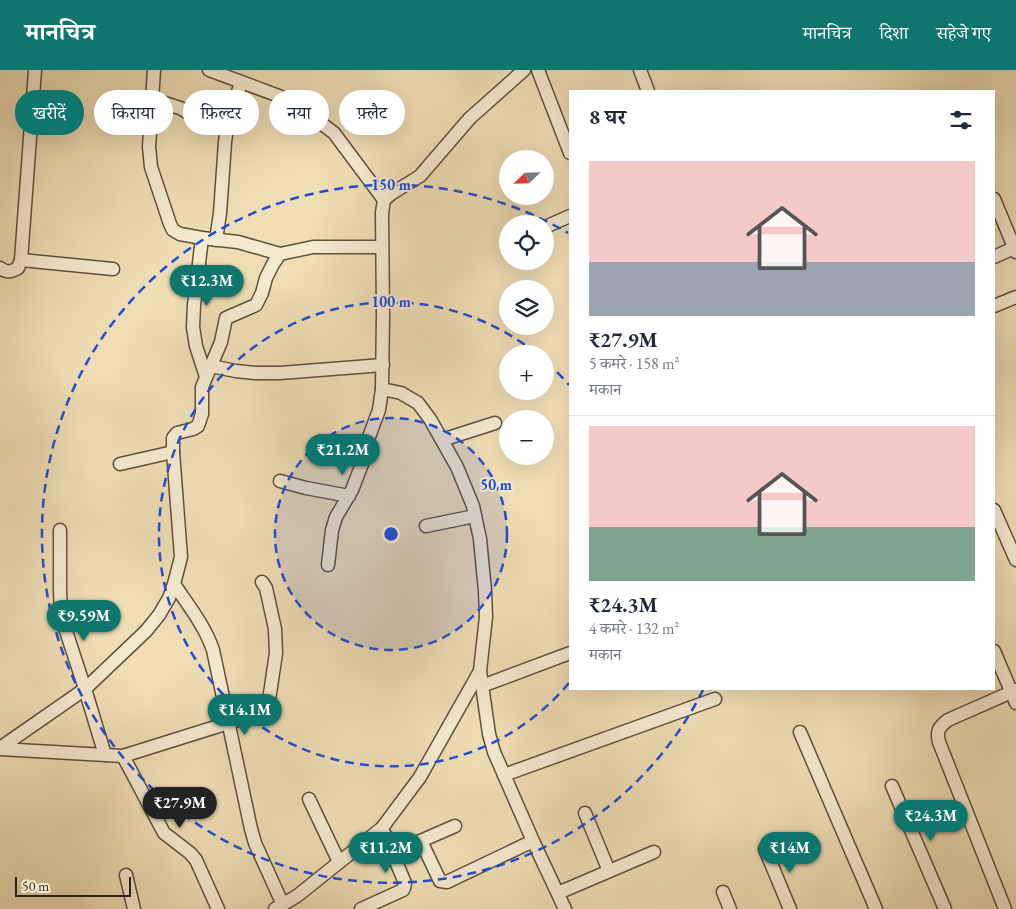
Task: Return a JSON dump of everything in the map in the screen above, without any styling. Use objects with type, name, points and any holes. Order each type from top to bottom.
[{"type":"street","points":[[0,268],[5,272],[13,272],[18,268],[21,260],[35,70]]},
{"type":"street","points":[[153,90],[154,70]]},
{"type":"street","points":[[209,70],[279,96],[305,111],[334,133],[384,200]]},
{"type":"street","points":[[328,565],[332,530],[336,517],[352,490],[362,464],[378,410],[382,389],[382,247],[384,200],[420,176],[470,118],[524,70]]},
{"type":"street","points":[[538,70],[569,151]]},
{"type":"street","points":[[640,70],[648,90]]},
{"type":"street","points":[[216,240],[227,129],[241,82]]},
{"type":"street","points":[[150,135],[151,167],[170,224],[173,230],[180,234],[238,242],[280,254],[313,247],[382,247]]},
{"type":"street","points":[[995,202],[1015,250],[995,256]]},
{"type":"street","points":[[554,223],[569,216]]},
{"type":"street","points":[[202,238],[193,327],[196,346],[208,372]]},
{"type":"street","points":[[0,748],[85,688],[146,631],[159,615],[169,598],[181,557],[173,438],[177,433],[198,426],[202,414],[202,387],[221,342],[226,318],[256,305],[266,278],[280,254]]},
{"type":"street","points":[[21,260],[113,269]]},
{"type":"street","points":[[995,306],[1016,298]]},
{"type":"street","points":[[208,372],[280,373],[383,365]]},
{"type":"street","points":[[382,389],[401,393],[418,403],[430,419],[457,467],[473,506],[480,539],[485,591],[486,618],[480,671],[489,734],[494,752],[565,909]]},
{"type":"street","points":[[442,440],[495,423]]},
{"type":"street","points":[[120,464],[173,452]]},
{"type":"street","points":[[280,480],[306,488],[348,496]]},
{"type":"street","points":[[995,512],[1016,560]]},
{"type":"street","points":[[426,526],[475,516]]},
{"type":"street","points":[[60,530],[60,591],[64,628],[85,688],[105,755]]},
{"type":"street","points":[[0,748],[123,756],[257,714],[268,706],[276,653],[275,629],[266,588],[262,582]]},
{"type":"street","points":[[174,584],[210,639],[250,829],[279,907],[297,896],[382,828],[420,777],[480,671]]},
{"type":"street","points":[[482,686],[569,653]]},
{"type":"street","points":[[995,654],[1014,695],[948,720],[941,726],[937,734],[1005,909]]},
{"type":"street","points":[[504,775],[715,699]]},
{"type":"street","points":[[800,732],[876,909]]},
{"type":"street","points":[[123,756],[164,833],[196,860],[218,909]]},
{"type":"street","points":[[892,786],[945,909]]},
{"type":"street","points":[[309,799],[339,862]]},
{"type":"street","points":[[585,812],[609,871]]},
{"type":"street","points":[[393,853],[455,826]]},
{"type":"street","points":[[361,909],[404,888],[405,883],[382,828]]},
{"type":"street","points":[[421,841],[440,881],[447,882],[533,841]]},
{"type":"street","points":[[765,849],[790,909]]},
{"type":"street","points":[[558,893],[654,852]]},
{"type":"street","points":[[126,875],[134,909]]},
{"type":"street","points":[[723,892],[730,909]]},
{"type":"street","points":[[297,896],[302,909]]}]
